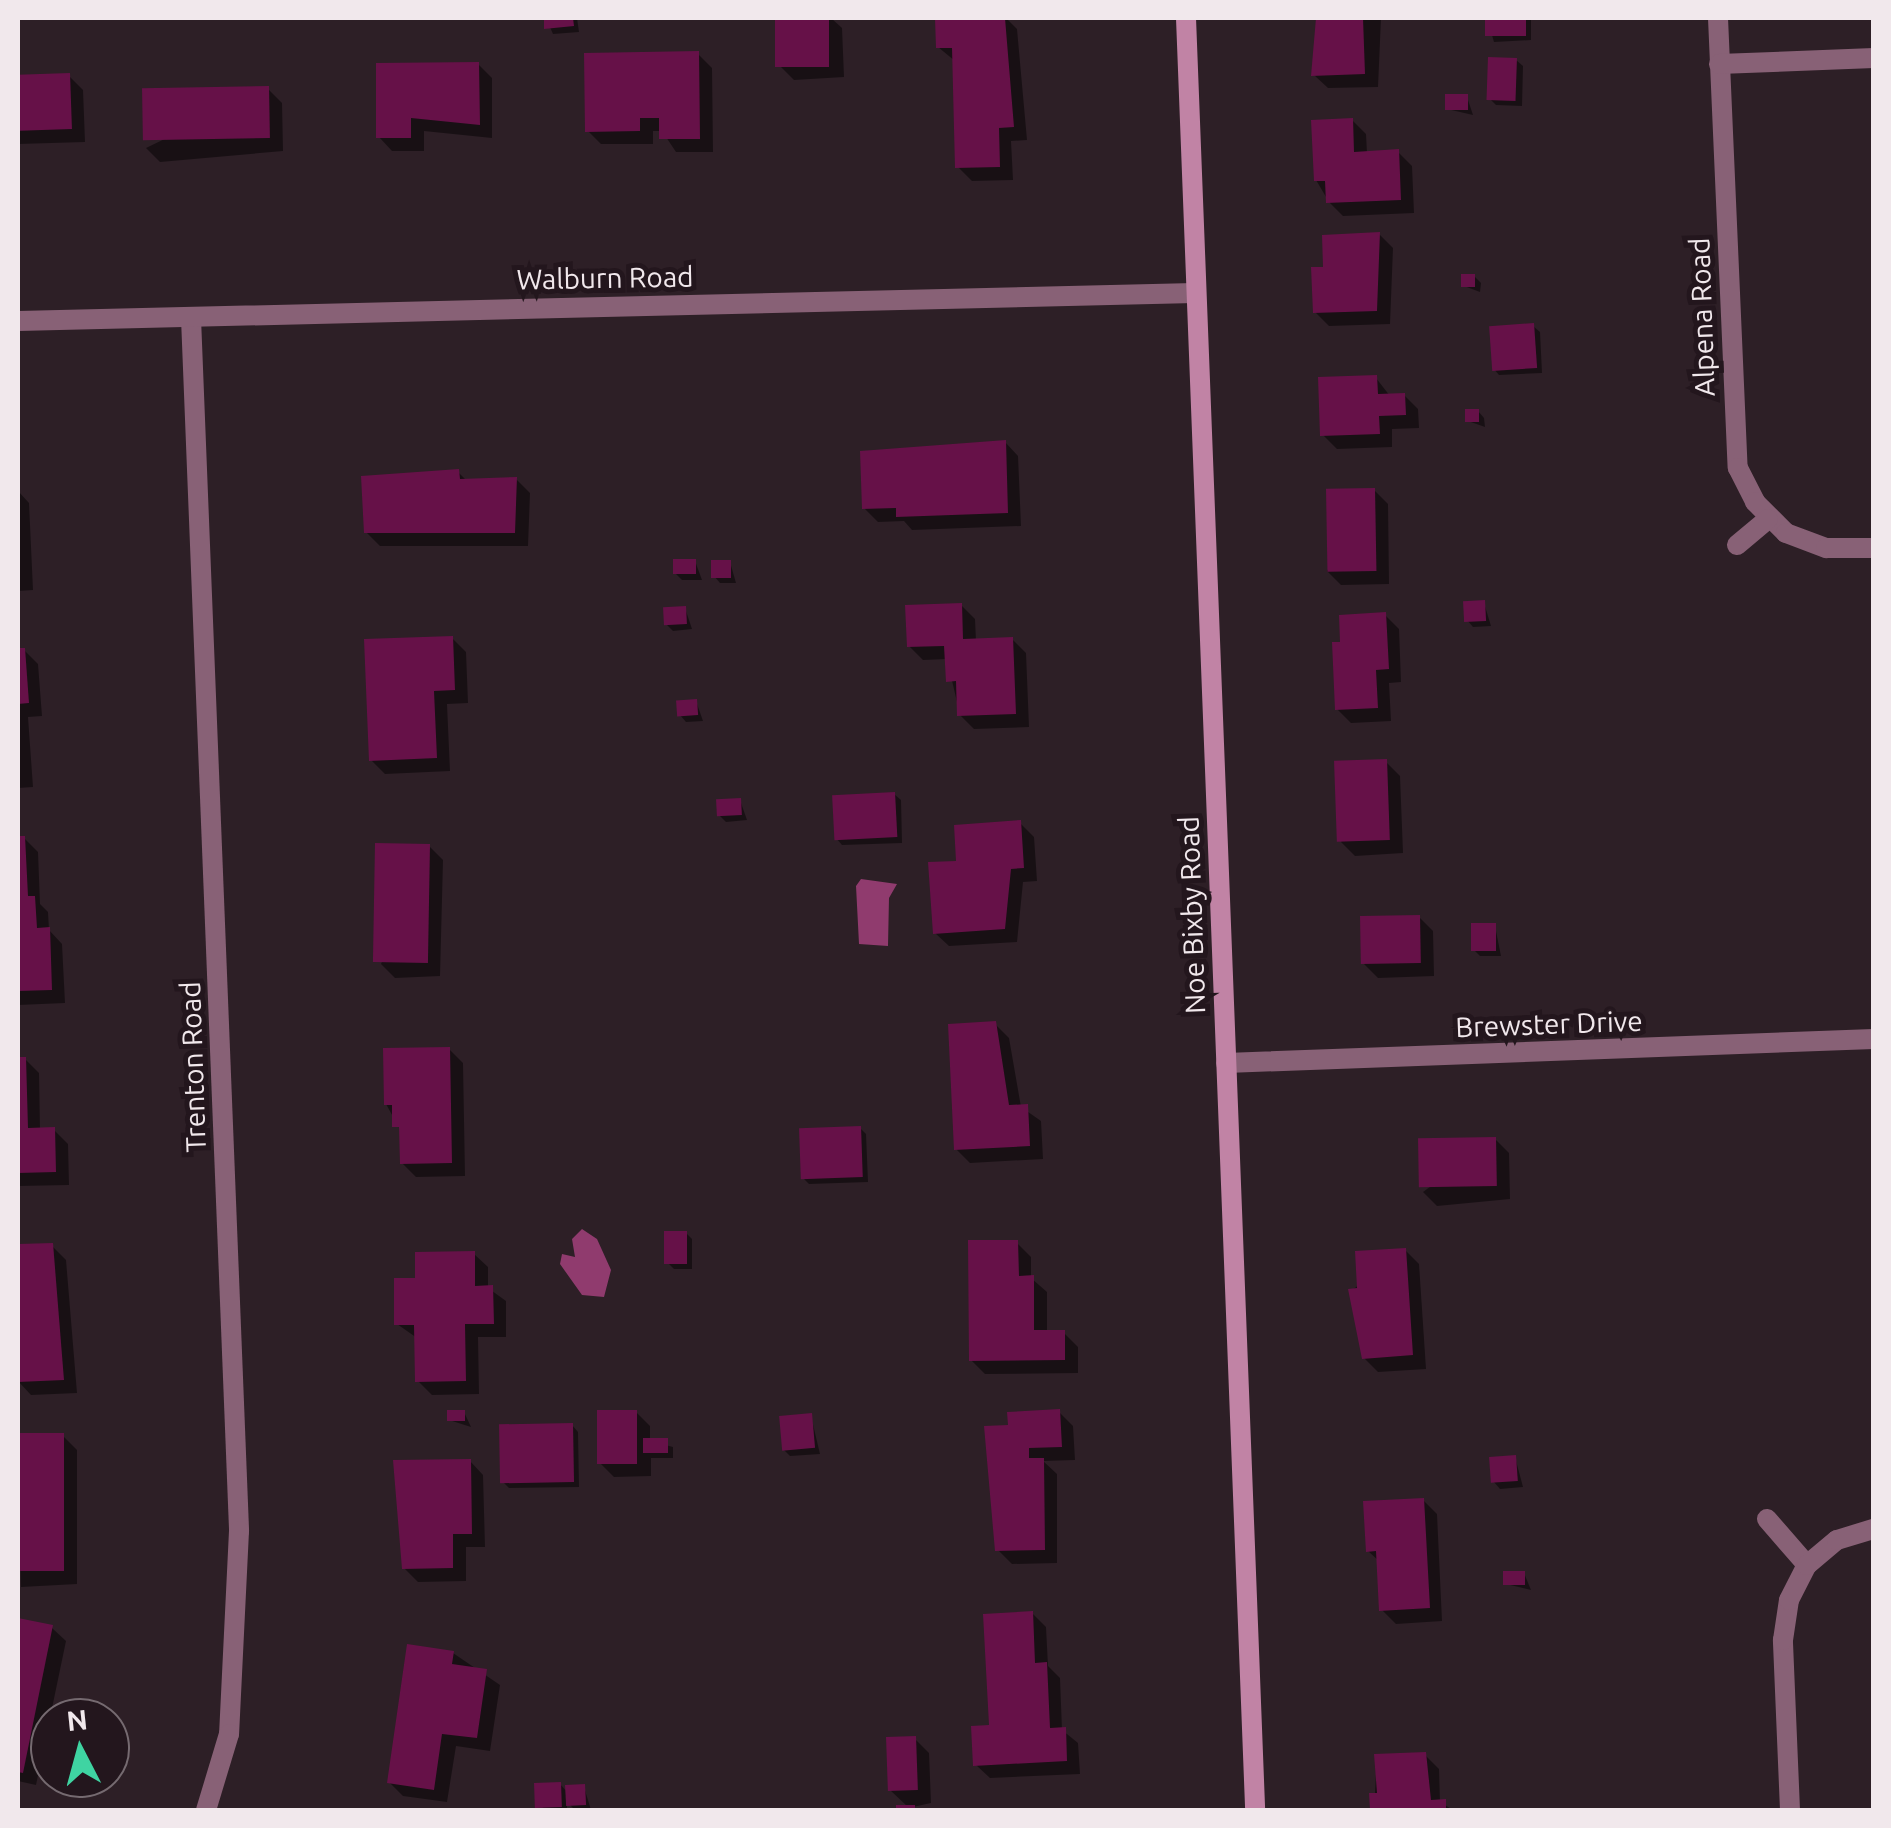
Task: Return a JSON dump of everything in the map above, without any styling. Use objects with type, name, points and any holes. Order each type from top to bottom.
[{"type":"street","name":"Noe Bixby Road","points":[[1186,18],[1256,1810]]},
{"type":"street","name":"Alpena Road","points":[[1718,18],[1734,449],[1746,487],[1768,519]]},
{"type":"street","points":[[1719,64],[1874,58]]},
{"type":"street","name":"Walburn Road","points":[[18,321],[1195,293]]},
{"type":"street","name":"Trenton Road","points":[[191,318],[239,1532],[229,1734],[206,1810]]},
{"type":"street","points":[[1737,544],[1768,519],[1805,542],[1848,549],[1874,548]]},
{"type":"street","name":"Brewster Drive","points":[[1226,1063],[1874,1040]]},
{"type":"street","points":[[1767,1519],[1807,1565]]},
{"type":"street","points":[[1790,1810],[1783,1640],[1789,1600],[1807,1565],[1837,1540],[1874,1529]]},
{"type":"shaded area","points":[[861,879],[897,884],[889,898],[888,946],[859,944],[856,886]]},
{"type":"shaded area","points":[[582,1229],[597,1239],[611,1270],[604,1297],[582,1295],[560,1264],[562,1254],[575,1257],[572,1239]]},
{"type":"building","points":[[544,18],[573,18],[574,26],[544,29]]},
{"type":"building","points":[[775,18],[829,18],[829,67],[775,67]]},
{"type":"building","points":[[935,18],[1005,18],[1014,127],[999,128],[1000,167],[955,168],[952,48],[936,48]]},
{"type":"building","points":[[1316,18],[1363,18],[1365,74],[1311,76]]},
{"type":"building","points":[[1485,18],[1526,18],[1526,36],[1485,36]]},
{"type":"building","points":[[699,51],[700,139],[659,139],[659,118],[640,118],[640,131],[585,132],[584,53]]},
{"type":"building","points":[[1488,57],[1517,58],[1515,101],[1486,100]]},
{"type":"building","points":[[479,62],[480,125],[411,118],[411,138],[376,138],[376,63]]},
{"type":"building","points":[[70,73],[72,129],[20,131],[18,75]]},
{"type":"building","points":[[269,86],[270,138],[143,140],[142,88]]},
{"type":"building","points":[[1445,94],[1468,94],[1468,110],[1445,110]]},
{"type":"building","points":[[1353,118],[1354,152],[1399,149],[1401,200],[1326,203],[1325,181],[1314,181],[1311,120]]},
{"type":"building","points":[[1380,232],[1377,311],[1313,313],[1311,267],[1323,267],[1322,235]]},
{"type":"building","points":[[1461,274],[1475,274],[1475,287],[1461,287]]},
{"type":"building","points":[[1534,323],[1537,368],[1492,371],[1489,326]]},
{"type":"building","points":[[1377,375],[1378,394],[1405,393],[1406,415],[1379,416],[1380,434],[1320,436],[1318,377]]},
{"type":"building","points":[[1465,409],[1479,409],[1479,422],[1465,422]]},
{"type":"building","points":[[1006,440],[1008,513],[896,517],[896,508],[862,509],[860,451]]},
{"type":"building","points":[[459,469],[460,479],[517,477],[515,533],[364,533],[361,476]]},
{"type":"building","points":[[1375,488],[1376,571],[1327,572],[1326,489]]},
{"type":"building","points":[[673,559],[696,559],[696,574],[673,574]]},
{"type":"building","points":[[711,560],[731,560],[731,578],[711,578]]},
{"type":"building","points":[[1485,600],[1486,621],[1464,622],[1463,601]]},
{"type":"building","points":[[962,603],[963,639],[1013,637],[1016,714],[957,716],[956,681],[946,682],[944,646],[907,647],[905,605]]},
{"type":"building","points":[[686,606],[687,624],[664,625],[663,607]]},
{"type":"building","points":[[1386,612],[1389,669],[1376,670],[1378,708],[1335,710],[1332,642],[1340,642],[1339,615]]},
{"type":"building","points":[[453,636],[455,690],[434,691],[437,758],[369,761],[364,639]]},
{"type":"building","points":[[18,648],[25,648],[29,703],[18,704]]},
{"type":"building","points":[[697,699],[698,715],[677,716],[676,700]]},
{"type":"building","points":[[1387,759],[1390,840],[1337,842],[1334,761]]},
{"type":"building","points":[[895,792],[897,837],[834,840],[832,795]]},
{"type":"building","points":[[741,798],[742,815],[717,816],[716,799]]},
{"type":"building","points":[[1021,820],[1024,868],[1011,869],[1005,929],[933,934],[928,862],[956,861],[954,825]]},
{"type":"building","points":[[18,836],[25,836],[28,896],[35,896],[37,928],[50,927],[52,990],[18,991]]},
{"type":"building","points":[[375,843],[430,844],[428,963],[373,962]]},
{"type":"building","points":[[1420,915],[1421,963],[1361,964],[1360,916]]},
{"type":"building","points":[[1471,923],[1496,923],[1496,951],[1471,951]]},
{"type":"building","points":[[996,1021],[1009,1105],[1028,1104],[1030,1146],[954,1150],[948,1024]]},
{"type":"building","points":[[450,1047],[452,1163],[400,1164],[399,1127],[392,1127],[392,1105],[384,1105],[383,1048]]},
{"type":"building","points":[[18,1057],[26,1057],[28,1128],[55,1127],[56,1172],[18,1173]]},
{"type":"building","points":[[861,1126],[863,1177],[801,1179],[799,1128]]},
{"type":"building","points":[[1496,1137],[1497,1186],[1419,1187],[1418,1138]]},
{"type":"building","points":[[664,1231],[687,1231],[687,1264],[664,1264]]},
{"type":"building","points":[[968,1240],[1018,1240],[1019,1276],[1034,1275],[1034,1330],[1065,1330],[1065,1360],[969,1361]]},
{"type":"building","points":[[53,1243],[64,1380],[18,1382],[18,1244]]},
{"type":"building","points":[[1406,1248],[1413,1355],[1362,1359],[1348,1289],[1357,1288],[1355,1251]]},
{"type":"building","points":[[475,1251],[475,1286],[493,1285],[494,1324],[465,1324],[466,1381],[415,1382],[414,1325],[394,1325],[394,1278],[415,1278],[415,1252]]},
{"type":"building","points":[[1060,1409],[1062,1447],[1029,1448],[1029,1458],[1044,1458],[1045,1550],[995,1551],[984,1426],[1008,1425],[1007,1412]]},
{"type":"building","points":[[447,1410],[465,1410],[465,1421],[447,1421]]},
{"type":"building","points":[[597,1410],[637,1410],[637,1464],[597,1464]]},
{"type":"building","points":[[812,1413],[815,1448],[782,1451],[779,1416]]},
{"type":"building","points":[[573,1423],[574,1482],[500,1483],[499,1424]]},
{"type":"building","points":[[18,1433],[64,1433],[64,1571],[18,1571]]},
{"type":"building","points":[[643,1438],[668,1438],[668,1453],[643,1453]]},
{"type":"building","points":[[1516,1455],[1518,1481],[1491,1483],[1489,1457]]},
{"type":"building","points":[[471,1459],[472,1534],[453,1534],[453,1568],[402,1569],[393,1460]]},
{"type":"building","points":[[1424,1498],[1430,1608],[1379,1611],[1376,1551],[1366,1552],[1363,1501]]},
{"type":"building","points":[[1503,1571],[1525,1571],[1525,1585],[1503,1585]]},
{"type":"building","points":[[1033,1611],[1035,1663],[1047,1662],[1050,1728],[1066,1727],[1067,1761],[973,1766],[971,1726],[989,1725],[983,1614]]},
{"type":"building","points":[[18,1618],[53,1625],[38,1698],[30,1698],[30,1738],[23,1773],[18,1772]]},
{"type":"building","points":[[407,1644],[454,1651],[452,1664],[487,1669],[477,1738],[442,1734],[434,1790],[387,1783]]},
{"type":"building","points":[[916,1736],[918,1790],[888,1791],[886,1737]]},
{"type":"building","points":[[1426,1752],[1431,1800],[1446,1799],[1446,1810],[1370,1810],[1369,1793],[1377,1793],[1374,1754]]},
{"type":"building","points":[[561,1782],[562,1807],[535,1808],[534,1783]]},
{"type":"building","points":[[585,1784],[586,1805],[566,1806],[565,1785]]},
{"type":"building","points":[[896,1805],[915,1805],[915,1810],[896,1810]]}]
